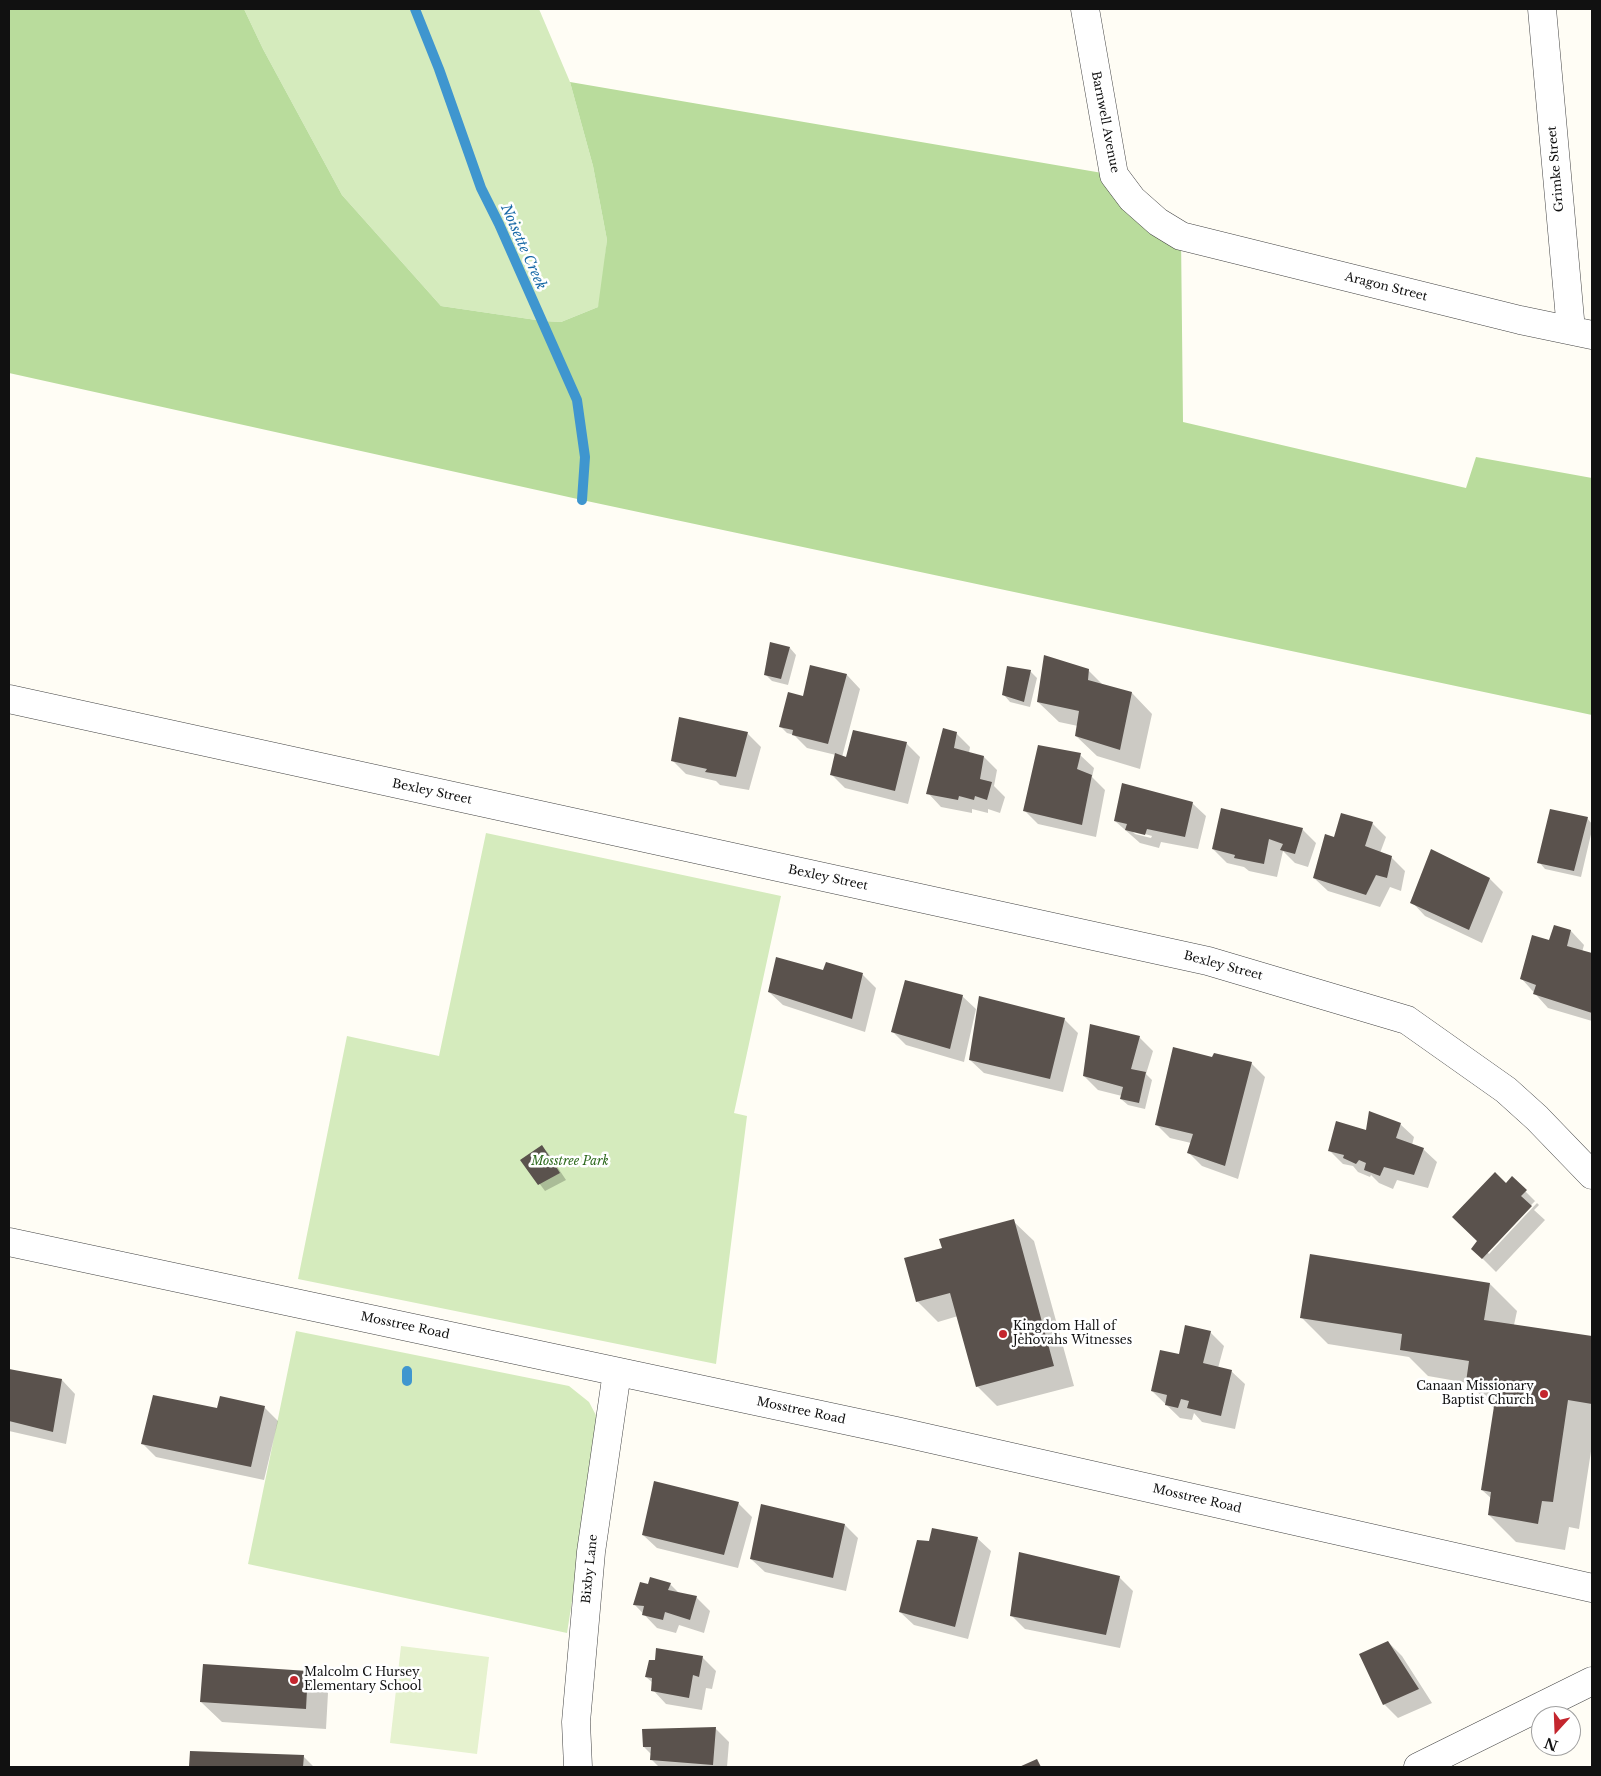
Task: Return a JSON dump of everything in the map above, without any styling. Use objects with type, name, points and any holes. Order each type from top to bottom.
[{"type":"street","name":"Barnwell Avenue","points":[[1085,9],[1114,175],[1132,199],[1158,222],[1180,236]]},
{"type":"street","name":"Grimke Street","points":[[1542,9],[1581,333]]},
{"type":"street","name":"Aragon Street","points":[[1180,236],[1520,320],[1581,333]]},
{"type":"street","name":"Bexley Street","points":[[9,699],[1218,963],[1407,1020],[1506,1090],[1537,1118],[1592,1175]]},
{"type":"street","name":"Mosstree Road","points":[[9,1242],[970,1447],[1592,1588]]},
{"type":"street","name":"Bixby Lane","points":[[578,1767],[576,1722],[591,1552],[617,1372]]},
{"type":"street","points":[[1418,1767],[1592,1681]]},
{"type":"green space","points":[[9,9],[244,9],[263,49],[342,195],[441,306],[561,322],[598,307],[607,240],[593,166],[570,82],[1114,175],[1181,236],[1183,422],[1466,488],[1476,457],[1592,478],[1592,715],[582,500],[9,373]]},
{"type":"green space","points":[[244,9],[539,9],[570,82],[593,166],[607,240],[601,299],[598,307],[561,322],[441,306],[342,195],[263,49]]},
{"type":"green space","name":"Mosstree Park","points":[[486,833],[781,896],[734,1113],[747,1116],[716,1364],[298,1279],[347,1036],[439,1056]]},
{"type":"green space","points":[[296,1331],[569,1386],[589,1402],[600,1423],[567,1633],[248,1564]]},
{"type":"green space","points":[[401,1646],[489,1657],[477,1754],[390,1743]]},
{"type":"building","points":[[770,642],[790,647],[781,679],[764,675]]},
{"type":"building","points":[[1044,655],[1089,669],[1088,680],[1132,692],[1120,750],[1075,736],[1079,711],[1037,702]]},
{"type":"building","points":[[810,665],[847,674],[828,744],[792,735],[793,730],[779,727],[788,692],[803,696]]},
{"type":"building","points":[[1007,666],[1031,670],[1024,702],[1002,695]]},
{"type":"building","points":[[679,717],[748,732],[736,777],[705,772],[707,769],[671,761]]},
{"type":"building","points":[[943,728],[957,732],[954,748],[984,756],[980,779],[992,782],[987,800],[975,796],[974,800],[959,796],[958,800],[926,794]]},
{"type":"building","points":[[853,730],[907,742],[895,791],[830,775],[835,753],[846,757]]},
{"type":"building","points":[[1038,745],[1081,753],[1077,769],[1092,775],[1082,825],[1023,811]]},
{"type":"building","points":[[1122,783],[1193,802],[1185,837],[1147,829],[1145,835],[1125,830],[1127,824],[1114,821]]},
{"type":"building","points":[[1221,808],[1303,828],[1295,854],[1280,850],[1283,844],[1269,839],[1264,864],[1234,858],[1235,855],[1212,849]]},
{"type":"building","points":[[1550,809],[1588,817],[1574,871],[1537,863]]},
{"type":"building","points":[[1341,813],[1373,822],[1365,846],[1392,856],[1387,878],[1376,875],[1366,895],[1313,878],[1325,834],[1334,837]]},
{"type":"building","points":[[1431,849],[1490,878],[1469,930],[1410,903]]},
{"type":"building","points":[[1554,925],[1571,930],[1567,946],[1592,953],[1592,1013],[1533,994],[1536,985],[1520,979],[1532,935],[1549,940]]},
{"type":"building","points":[[776,957],[823,970],[826,962],[863,973],[852,1019],[768,992]]},
{"type":"building","points":[[905,980],[963,995],[950,1049],[891,1032]]},
{"type":"building","points":[[979,996],[1065,1018],[1050,1079],[969,1060]]},
{"type":"building","points":[[1090,1024],[1140,1036],[1131,1069],[1146,1072],[1139,1103],[1120,1099],[1123,1087],[1083,1076]]},
{"type":"building","points":[[1173,1047],[1212,1057],[1214,1053],[1252,1062],[1225,1166],[1187,1153],[1193,1134],[1155,1125]]},
{"type":"building","points":[[1369,1111],[1401,1123],[1396,1138],[1424,1148],[1414,1175],[1384,1167],[1380,1176],[1364,1170],[1366,1163],[1359,1160],[1356,1164],[1343,1158],[1344,1155],[1328,1151],[1336,1121],[1366,1130]]},
{"type":"building","points":[[542,1145],[560,1173],[538,1185],[520,1160]]},
{"type":"building","points":[[1495,1172],[1506,1183],[1512,1176],[1527,1190],[1521,1196],[1532,1206],[1482,1259],[1471,1249],[1477,1241],[1452,1217]]},
{"type":"building","name":"Kingdom Hall of Jehovahs Witnesses","points":[[1014,1219],[1054,1366],[976,1387],[950,1293],[916,1302],[904,1258],[942,1248],[939,1239]]},
{"type":"building","name":"Canaan Missionary Baptist Church","points":[[1310,1254],[1490,1283],[1484,1320],[1592,1336],[1592,1404],[1568,1400],[1553,1502],[1542,1501],[1538,1524],[1488,1515],[1491,1492],[1481,1490],[1497,1387],[1466,1382],[1469,1361],[1400,1350],[1402,1334],[1300,1318]]},
{"type":"building","points":[[1185,1325],[1211,1331],[1203,1363],[1232,1370],[1221,1416],[1187,1408],[1189,1401],[1181,1399],[1178,1408],[1165,1405],[1167,1395],[1151,1391],[1160,1350],[1179,1354]]},
{"type":"building","points":[[9,1369],[62,1379],[53,1432],[9,1421]]},
{"type":"building","points":[[153,1395],[217,1408],[220,1396],[265,1406],[251,1467],[141,1444]]},
{"type":"building","points":[[654,1481],[739,1502],[724,1555],[642,1535]]},
{"type":"building","points":[[761,1504],[845,1524],[833,1578],[750,1559]]},
{"type":"building","points":[[932,1528],[978,1537],[955,1627],[899,1612],[917,1540],[929,1541]]},
{"type":"building","points":[[1019,1552],[1120,1576],[1106,1635],[1010,1616]]},
{"type":"building","points":[[650,1577],[671,1583],[668,1590],[697,1596],[690,1620],[665,1612],[663,1620],[642,1615],[644,1606],[633,1605],[640,1582],[648,1584]]},
{"type":"building","points":[[1388,1641],[1419,1689],[1383,1705],[1359,1654]]},
{"type":"building","points":[[656,1648],[703,1656],[699,1677],[693,1675],[689,1698],[651,1691],[652,1678],[645,1677],[649,1660],[655,1660]]},
{"type":"building","points":[[203,1664],[308,1671],[306,1709],[200,1702]]},
{"type":"building","points":[[716,1727],[713,1765],[650,1760],[651,1747],[643,1747],[642,1729]]},
{"type":"building","points":[[190,1751],[304,1755],[303,1767],[189,1767]]},
{"type":"building","points":[[1037,1759],[1041,1767],[1019,1767]]},
{"type":"waterway","name":"Noisette Creek","points":[[415,9],[439,69],[481,188],[499,224],[577,400],[585,457],[582,500]]},
{"type":"waterway","name":"Noisette Creek","points":[[407,1371],[407,1381]]},
{"type":"place","name":"Kingdom Hall of Jehovahs Witnesses","points":[[1003,1334]]},
{"type":"place","name":"Canaan Missionary Baptist Church","points":[[1544,1394]]},
{"type":"place","name":"Malcolm C Hursey Elementary School","points":[[294,1680]]}]
